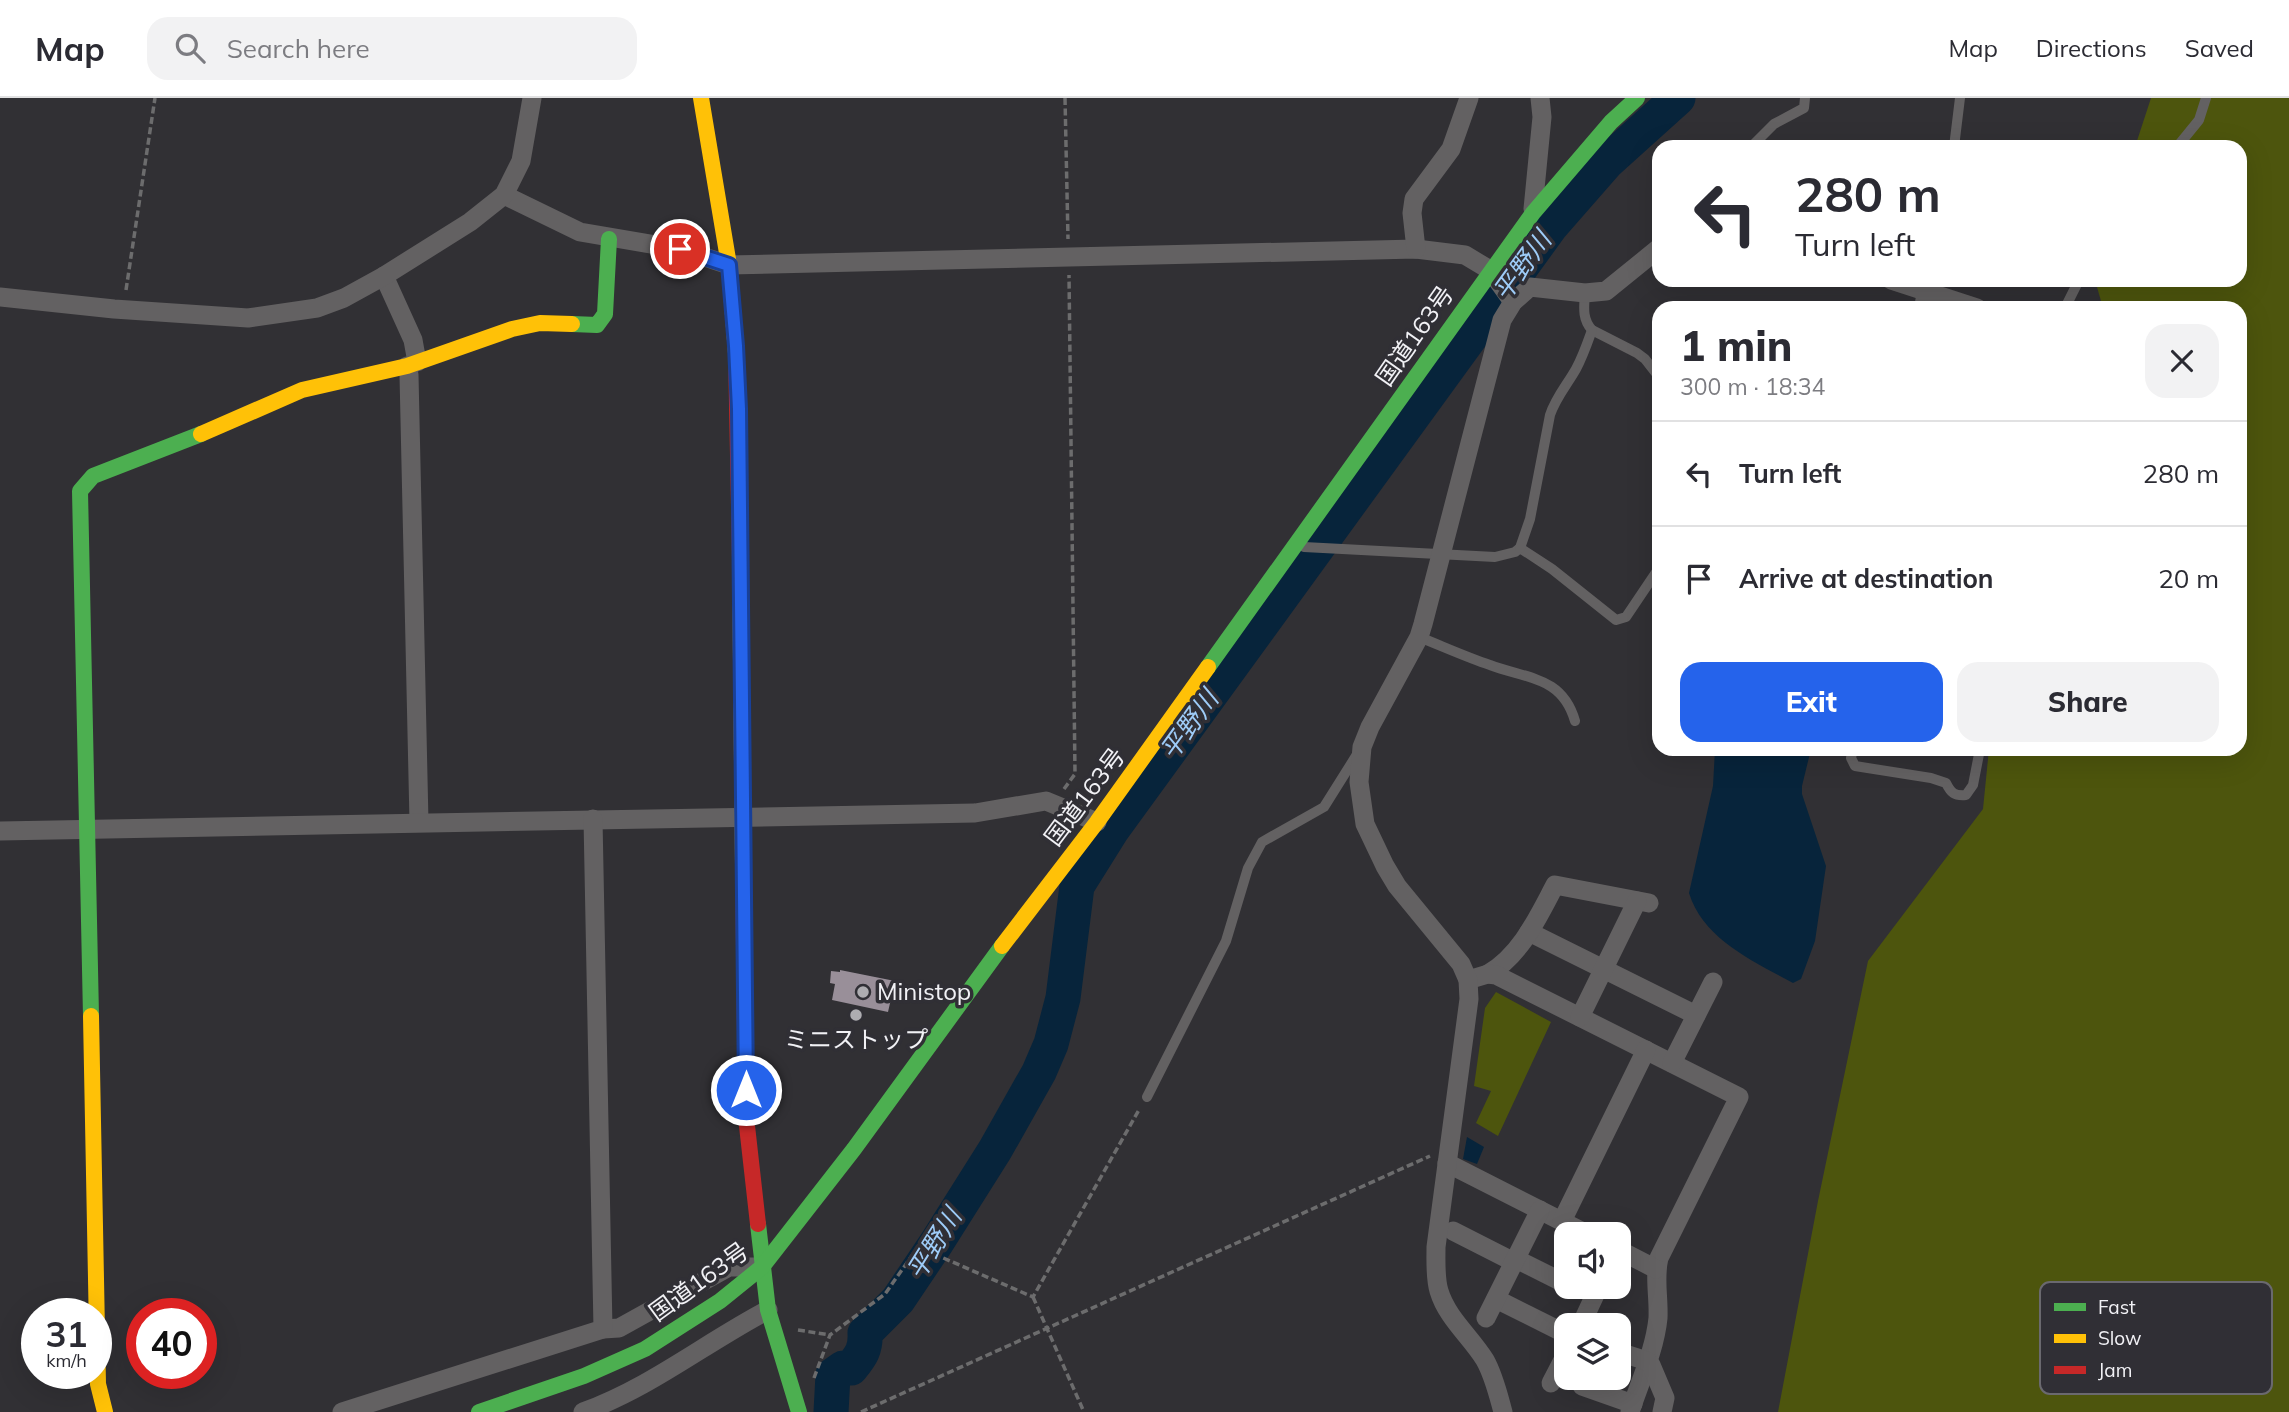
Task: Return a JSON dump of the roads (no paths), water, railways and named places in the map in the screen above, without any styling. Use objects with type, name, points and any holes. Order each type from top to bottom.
[{"type":"main road","points":[[701,98],[729,265],[739,409],[746,1117],[768,1310],[799,1412]]},
{"type":"main road","name":"国道163号","points":[[479,1412],[584,1376],[645,1349],[720,1301],[762,1267],[854,1149],[1042,891],[1097,822],[1300,546],[1490,270],[1533,213],[1611,122],[1637,98]]},
{"type":"main road","points":[[105,1412],[99,1384],[80,491],[93,476],[173,446],[302,390],[412,364],[530,325],[597,325],[605,314],[609,239]]},
{"type":"street","points":[[0,297],[123,309],[263,317],[317,309],[384,276],[470,222],[504,195],[521,160],[532,98]]},
{"type":"street","points":[[1416,249],[1412,213],[1414,199],[1451,149],[1469,98]]},
{"type":"street","points":[[1533,213],[1542,117],[1540,98]]},
{"type":"street","points":[[504,195],[580,232],[680,249],[729,265],[1416,249],[1465,255],[1490,270],[1513,302]]},
{"type":"street","points":[[1503,1412],[1494,1379],[1484,1359],[1445,1305],[1439,1291],[1436,1247],[1469,999],[1468,980],[1461,964],[1397,886],[1370,834],[1359,782],[1362,747],[1419,637],[1502,320],[1513,302],[1530,287],[1585,293],[1606,291],[1652,254]]},
{"type":"street","points":[[384,276],[413,340],[419,822]]},
{"type":"street","points":[[1921,292],[1952,301]]},
{"type":"street","points":[[0,831],[975,813],[1046,800],[1097,822]]},
{"type":"street","points":[[593,819],[603,1329]]},
{"type":"street","points":[[1468,980],[1488,974],[1508,959],[1530,932],[1555,885],[1643,902],[1604,968],[1580,1017]]},
{"type":"street","points":[[1530,932],[1696,1015]]},
{"type":"street","points":[[1488,974],[1496,975],[1739,1097],[1691,1191],[1656,1269],[1658,1318],[1647,1362],[1631,1408],[1592,1390]]},
{"type":"street","points":[[1672,1063],[1713,982]]},
{"type":"street","points":[[1447,1156],[1562,1221],[1646,1050]]},
{"type":"street","points":[[1486,1318],[1540,1210]]},
{"type":"street","points":[[1453,1231],[1554,1278]]},
{"type":"street","points":[[1631,1256],[1656,1269]]},
{"type":"street","points":[[342,1412],[603,1329],[619,1328],[729,1267],[762,1267]]},
{"type":"street","points":[[1496,1299],[1554,1328]]},
{"type":"street","points":[[583,1412],[614,1401],[647,1384],[729,1331],[768,1310]]},
{"type":"street","points":[[1631,1356],[1651,1365],[1665,1398],[1662,1412]]},
{"type":"street","points":[[1550,1383],[1554,1376]]},
{"type":"lane","points":[[1758,140],[1773,124],[1804,107],[1805,98]]},
{"type":"lane","points":[[1955,140],[1961,98]]},
{"type":"lane","points":[[2183,140],[2199,120],[2206,98]]},
{"type":"lane","points":[[1585,293],[1583,309],[1592,331],[1637,353],[1652,368]]},
{"type":"lane","points":[[1300,546],[1495,557],[1515,552],[1520,548],[1530,519],[1556,399],[1575,371],[1592,331]]},
{"type":"lane","points":[[1520,548],[1552,569],[1616,620],[1626,617],[1652,578]]},
{"type":"lane","points":[[1419,637],[1488,665],[1546,683],[1570,704],[1575,721]]},
{"type":"lane","points":[[1147,1097],[1226,941],[1248,868],[1262,842],[1324,807],[1362,747]]},
{"type":"lane","points":[[1851,756],[1855,766],[1931,778],[1946,783],[1950,792],[1957,796],[1966,795],[1973,786],[1979,756]]},
{"type":"water","points":[[1715,756],[1809,756],[1802,794],[1826,866],[1815,941],[1801,979],[1793,983],[1746,957],[1718,936],[1696,909],[1689,893],[1713,786]]},
{"type":"water","points":[[1467,1137],[1484,1147],[1477,1164],[1463,1159]]},
{"type":"waterway","name":"平野川","points":[[831,1412],[833,1375],[843,1368],[851,1368],[858,1360],[864,1348],[865,1333],[898,1300],[937,1242],[995,1150],[1039,1072],[1051,1044],[1063,998],[1077,886],[1112,830],[1551,226],[1607,162],[1678,98]]},
{"type":"place","name":"Ministop","points":[[863,992]]},
{"type":"place","name":"ミニストップ","points":[[856,1015]]}]
